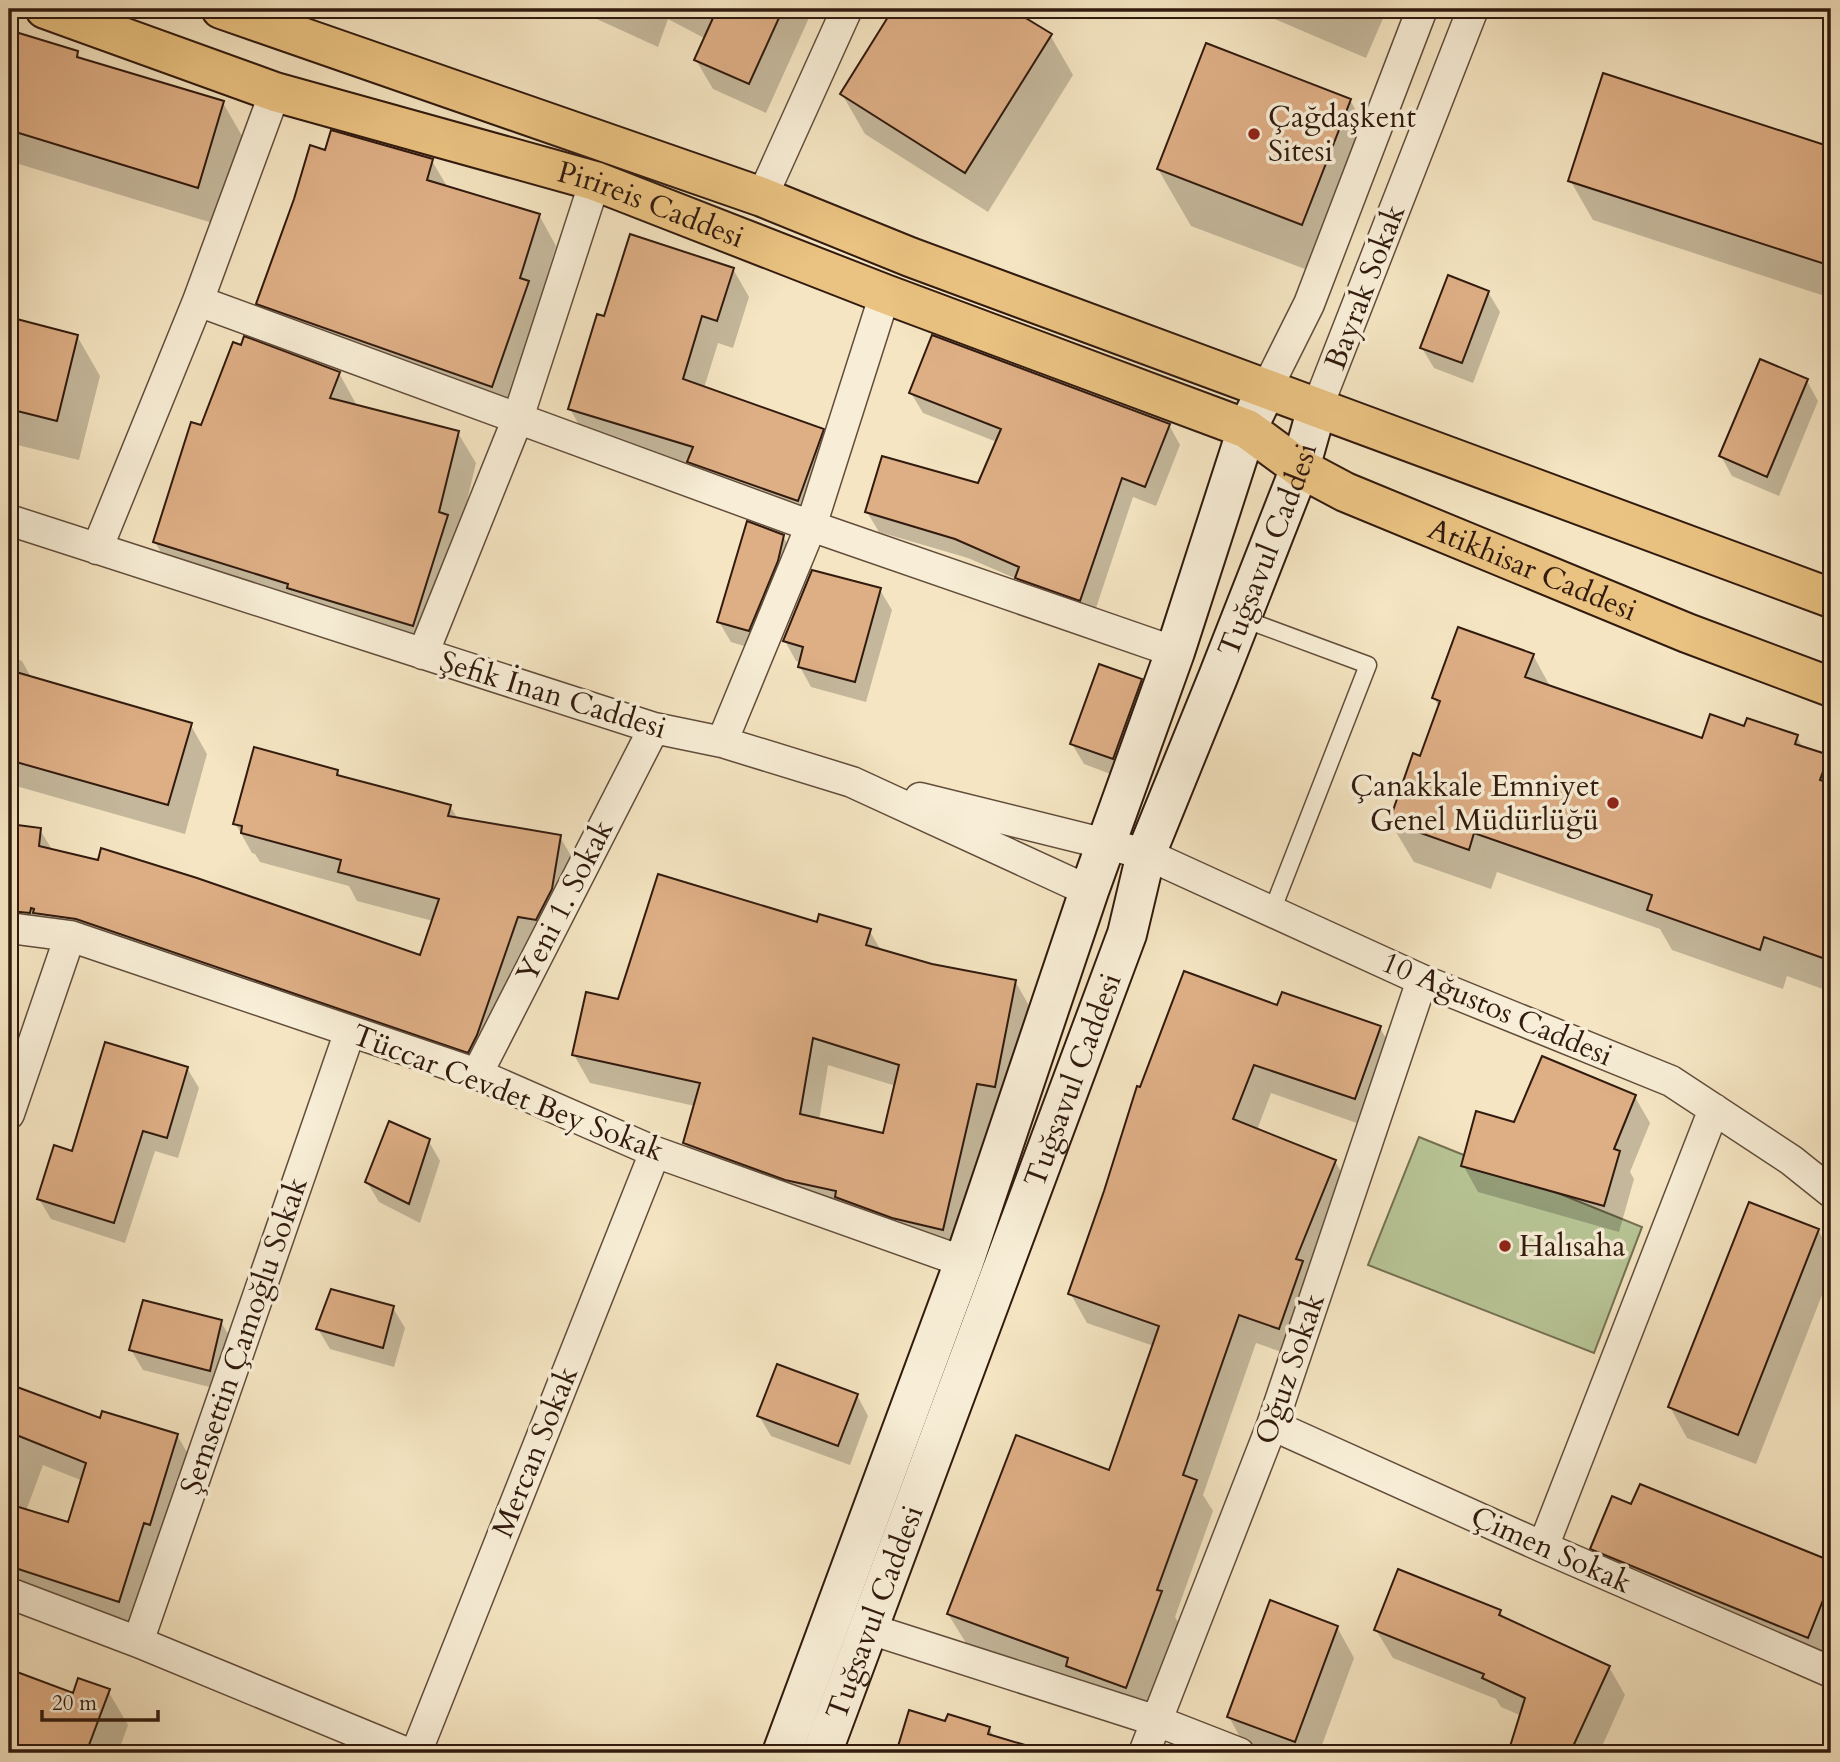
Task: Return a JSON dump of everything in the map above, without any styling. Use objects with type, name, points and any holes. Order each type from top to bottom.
[{"type":"highway","name":"Pirireis Caddesi","points":[[45,9],[275,92],[595,181],[885,294],[1247,429]]},
{"type":"highway","name":"Pirireis Caddesi","points":[[221,9],[762,197],[910,257],[1209,369],[1267,388]]},
{"type":"highway","points":[[1267,388],[1831,598]]},
{"type":"highway","name":"Atikhisar Caddesi","points":[[1247,429],[1300,468],[1345,492],[1687,633],[1831,688]]},
{"type":"main road","points":[[782,1753],[964,1262],[1105,844],[1175,652],[1247,429],[1267,388]]},
{"type":"main road","name":"Tuğsavul Caddesi","points":[[822,1753],[1127,934],[1146,854],[1300,468],[1317,408]]},
{"type":"street","points":[[762,197],[847,9]]},
{"type":"street","name":"Bayrak Sokak","points":[[1267,388],[1309,304],[1422,9]]},
{"type":"street","name":"Bayrak Sokak","points":[[1317,408],[1473,9]]},
{"type":"street","points":[[97,550],[198,301],[275,92]]},
{"type":"street","points":[[423,654],[518,418],[595,181]]},
{"type":"street","points":[[722,742],[811,526],[885,294]]},
{"type":"street","points":[[198,301],[811,526],[1175,652]]},
{"type":"street","name":"Şefik İnan Caddesi","points":[[9,520],[654,728],[722,742],[852,782],[1089,891]]},
{"type":"street","name":"Yeni 1. Sokak","points":[[477,1074],[654,728]]},
{"type":"street","name":"10 Ağustos Caddesi","points":[[852,782],[1146,854],[1422,980],[1671,1081],[1791,1160],[1831,1192]]},
{"type":"street","name":"Tüccar Cevdet Bey Sokak","points":[[9,928],[70,936],[477,1074],[655,1152],[964,1262]]},
{"type":"street","points":[[9,1114],[70,936]]},
{"type":"street","name":"Oğuz Sokak","points":[[1144,1753],[1272,1425],[1422,980]]},
{"type":"street","name":"Şemsettin Çamoğlu Sokak","points":[[138,1642],[350,1031]]},
{"type":"street","points":[[1543,1547],[1714,1109]]},
{"type":"street","name":"Mercan Sokak","points":[[416,1753],[655,1152]]},
{"type":"street","name":"Çimen Sokak","points":[[1272,1425],[1831,1672]]},
{"type":"street","points":[[9,1593],[138,1642],[407,1753]]},
{"type":"street","points":[[870,1629],[1157,1721],[1239,1753]]},
{"type":"lane","points":[[1241,618],[1368,664],[1272,911]]},
{"type":"green space","name":"Halısaha","points":[[1419,1137],[1642,1227],[1594,1353],[1368,1265]]},
{"type":"building","points":[[717,9],[783,9],[749,84],[694,60]]},
{"type":"building","points":[[893,9],[1011,9],[1052,34],[965,173],[840,94]]},
{"type":"building","points":[[9,30],[78,51],[77,57],[224,101],[198,188],[9,130]]},
{"type":"building","name":"Çağdaşkent Sitesi","points":[[1206,43],[1351,99],[1302,225],[1157,169]]},
{"type":"building","points":[[1603,73],[1831,147],[1831,266],[1568,181]]},
{"type":"building","points":[[331,130],[433,159],[427,180],[540,214],[520,278],[529,281],[492,387],[256,304],[294,199],[310,145],[325,150]]},
{"type":"building","points":[[630,234],[734,268],[717,321],[702,316],[683,379],[824,429],[798,501],[687,462],[693,447],[568,409],[597,314],[604,316]]},
{"type":"building","points":[[1448,275],[1489,291],[1462,363],[1420,348]]},
{"type":"building","points":[[9,317],[78,335],[57,421],[9,409]]},
{"type":"building","points":[[932,335],[1170,424],[1145,487],[1122,478],[1080,601],[1015,578],[1019,567],[955,539],[865,512],[882,456],[978,483],[1001,429],[909,393]]},
{"type":"building","points":[[244,336],[340,372],[330,398],[459,431],[439,512],[448,515],[413,626],[287,588],[288,584],[153,542],[191,422],[201,425],[233,342],[241,345]]},
{"type":"building","points":[[1760,359],[1808,379],[1767,477],[1719,456]]},
{"type":"building","points":[[747,521],[784,535],[778,561],[749,631],[717,622]]},
{"type":"building","points":[[812,570],[881,588],[855,682],[798,667],[803,647],[783,641]]},
{"type":"building","name":"Çanakkale Emniyet Genel Müdürlüğü","points":[[1458,627],[1534,654],[1525,677],[1702,738],[1710,714],[1744,726],[1747,718],[1798,735],[1795,744],[1829,755],[1820,780],[1831,784],[1831,961],[1764,937],[1760,950],[1647,910],[1652,895],[1474,833],[1469,850],[1389,822],[1413,753],[1420,756],[1440,701],[1432,698]]},
{"type":"building","points":[[1099,664],[1142,679],[1113,759],[1070,744]]},
{"type":"building","points":[[9,670],[192,723],[168,805],[9,760]]},
{"type":"building","points":[[254,747],[338,770],[337,775],[451,805],[448,816],[561,835],[552,889],[536,920],[518,917],[477,1035],[468,1053],[76,919],[33,913],[34,909],[31,908],[30,913],[9,911],[9,824],[41,828],[39,846],[98,860],[101,848],[420,955],[439,899],[338,872],[341,860],[241,833],[242,826],[233,824]]},
{"type":"building","points":[[658,874],[817,922],[819,914],[871,929],[866,945],[932,964],[1016,980],[995,1087],[977,1084],[943,1230],[892,1218],[835,1197],[836,1191],[785,1180],[683,1143],[700,1083],[572,1055],[586,992],[618,999]],"holes":[[[813,1038],[899,1065],[883,1133],[800,1114]]]},
{"type":"building","points":[[1184,971],[1277,1005],[1282,992],[1381,1026],[1355,1099],[1254,1065],[1233,1119],[1336,1160],[1296,1259],[1303,1261],[1279,1329],[1239,1315],[1183,1475],[1197,1480],[1157,1590],[1162,1591],[1126,1688],[1066,1666],[1068,1658],[947,1614],[1016,1435],[1109,1470],[1159,1326],[1068,1294],[1137,1086],[1140,1087]]},
{"type":"building","points":[[105,1042],[188,1067],[167,1138],[143,1131],[114,1223],[37,1199],[54,1145],[72,1151]]},
{"type":"building","points":[[1542,1056],[1636,1095],[1614,1149],[1620,1151],[1604,1206],[1461,1166],[1476,1111],[1514,1122]]},
{"type":"building","points":[[389,1121],[430,1139],[409,1204],[365,1182]]},
{"type":"building","points":[[1749,1202],[1819,1229],[1738,1435],[1668,1407]]},
{"type":"building","points":[[331,1289],[394,1306],[383,1348],[316,1329]]},
{"type":"building","points":[[143,1300],[222,1320],[210,1371],[129,1350]]},
{"type":"building","points":[[777,1364],[858,1394],[838,1446],[757,1416]]},
{"type":"building","points":[[9,1384],[100,1418],[102,1411],[178,1434],[150,1525],[144,1523],[119,1602],[9,1566],[9,1504],[68,1522],[86,1463],[9,1432]]},
{"type":"building","points":[[1640,1484],[1831,1561],[1831,1580],[1808,1638],[1590,1549],[1612,1496],[1631,1504]]},
{"type":"building","points":[[1398,1569],[1501,1610],[1499,1615],[1610,1666],[1570,1753],[1508,1753],[1525,1698],[1482,1678],[1484,1674],[1374,1630]]},
{"type":"building","points":[[1270,1600],[1338,1626],[1295,1742],[1227,1717]]},
{"type":"building","points":[[9,1669],[73,1693],[78,1678],[110,1689],[86,1753],[9,1753]]},
{"type":"building","points":[[909,1710],[945,1721],[948,1714],[990,1727],[988,1734],[1025,1745],[1024,1753],[896,1753]]},
{"type":"place","name":"Çağdaşkent Sitesi","points":[[1254,134]]},
{"type":"place","name":"Çanakkale Emniyet Genel Müdürlüğü","points":[[1613,803]]},
{"type":"place","name":"Halısaha","points":[[1505,1246]]}]
